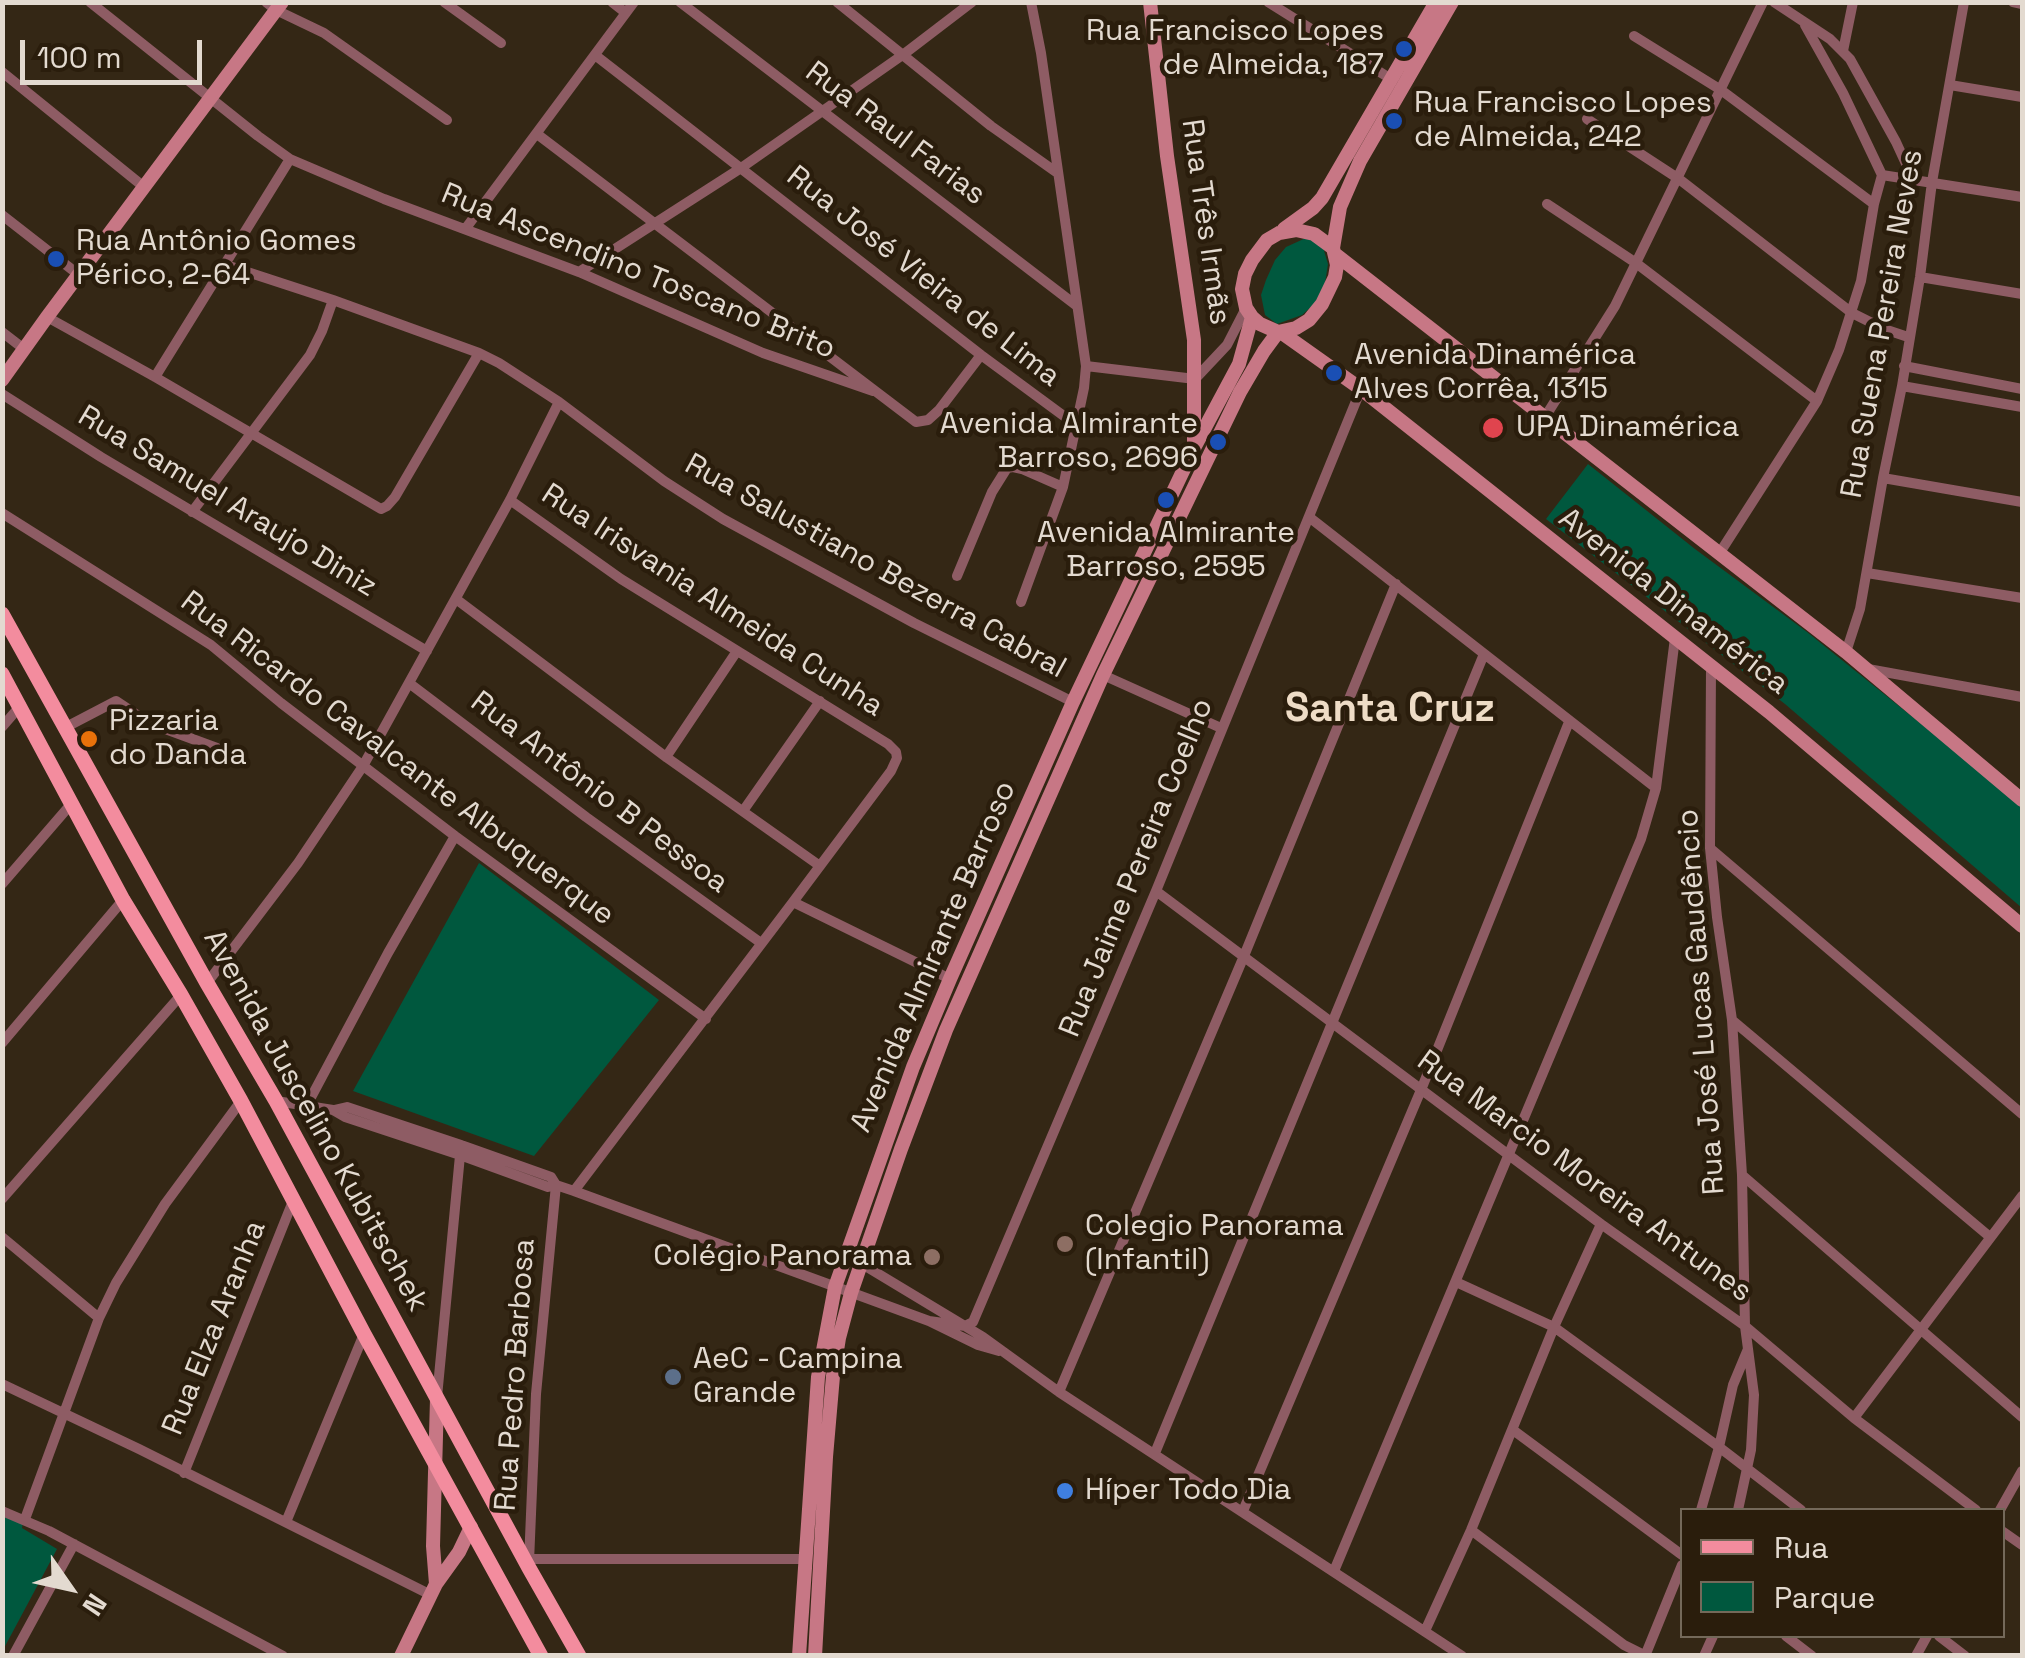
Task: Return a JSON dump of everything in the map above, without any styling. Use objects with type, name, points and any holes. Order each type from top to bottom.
[{"type":"main road","name":"Rua Três Irmãs","points":[[1150,2],[1167,156],[1194,340],[1194,450]]},
{"type":"main road","points":[[1436,2],[1322,198],[1301,218],[1267,240],[1245,274],[1242,289],[1249,313],[1267,328],[1280,332],[1296,328],[1310,320],[1322,304],[1335,277],[1340,206],[1360,161],[1452,2]]},
{"type":"main road","points":[[2,380],[212,98],[275,5]]},
{"type":"main road","points":[[1280,233],[1304,231],[1325,241],[1846,652],[2022,800]]},
{"type":"main road","name":"Avenida Almirante Barroso","points":[[799,1656],[818,1378],[835,1287],[913,1067],[950,978],[1072,702],[1239,364],[1249,313]]},
{"type":"main road","name":"Avenida Almirante Barroso","points":[[814,1656],[833,1376],[850,1292],[946,1030],[1103,675],[1240,392],[1280,332]]},
{"type":"main road","name":"Avenida Dinamérica","points":[[1280,332],[1361,389],[1769,712],[2022,926]]},
{"type":"main road","name":"Avenida Juscelino Kubitschek","points":[[2,614],[276,1101],[579,1656]]},
{"type":"main road","name":"Avenida Juscelino Kubitschek","points":[[2,674],[122,900],[240,1101],[541,1656]]},
{"type":"main road","points":[[433,1589],[437,1398]]},
{"type":"main road","points":[[401,1656],[433,1589],[471,1527]]},
{"type":"street","name":"Rua Ascendino Toscano Brito","points":[[90,2],[290,159],[384,199],[579,272],[763,354],[872,391]]},
{"type":"street","points":[[444,2],[501,43]]},
{"type":"street","points":[[612,2],[626,13]]},
{"type":"street","points":[[466,228],[634,2]]},
{"type":"street","name":"Rua Raul Farias","points":[[680,2],[1078,306]]},
{"type":"street","points":[[837,2],[991,126],[1056,172]]},
{"type":"street","points":[[579,272],[741,168],[972,2]]},
{"type":"street","points":[[1021,602],[1064,487],[1086,366],[1031,2]]},
{"type":"street","points":[[1268,2],[1391,79]]},
{"type":"street","points":[[1545,418],[1615,306],[1763,2]]},
{"type":"street","points":[[1774,2],[1843,51],[1913,179]]},
{"type":"street","points":[[1843,51],[1853,2]]},
{"type":"street","name":"Rua Suena Pereira Neves","points":[[1846,652],[1868,573],[1902,386],[1964,2]]},
{"type":"street","points":[[2013,2],[2022,4]]},
{"type":"street","points":[[275,5],[324,33],[447,120]]},
{"type":"street","points":[[1719,554],[1817,400],[1852,313],[1882,175],[1804,24]]},
{"type":"street","points":[[1634,36],[1721,90],[1874,204]]},
{"type":"street","name":"Rua José Vieira de Lima","points":[[594,55],[980,355],[1076,424]]},
{"type":"street","points":[[2,72],[144,187]]},
{"type":"street","points":[[1950,85],[2022,97]]},
{"type":"street","points":[[1588,118],[1678,178],[1852,313],[1908,337]]},
{"type":"street","points":[[537,134],[916,422],[928,420],[939,410],[980,355]]},
{"type":"street","points":[[155,377],[290,159]]},
{"type":"street","points":[[1882,175],[2022,197]]},
{"type":"street","points":[[1547,204],[1636,263],[1817,400]]},
{"type":"street","points":[[2,214],[78,275]]},
{"type":"street","name":"Rua Salustiano Bezerra Cabral","points":[[226,265],[480,354],[559,402],[722,519],[914,623],[1072,702]]},
{"type":"street","points":[[1920,278],[2022,294]]},
{"type":"street","points":[[192,512],[310,355],[333,300]]},
{"type":"street","points":[[1086,366],[1195,379],[1249,313]]},
{"type":"street","points":[[47,317],[381,508],[387,506],[480,354]]},
{"type":"street","points":[[2,332],[24,349]]},
{"type":"street","points":[[1904,366],[2022,389]]},
{"type":"street","points":[[1902,386],[2022,407]]},
{"type":"street","name":"Rua Jaime Pereira Coelho","points":[[965,1326],[973,1322],[1156,891],[1361,389]]},
{"type":"street","name":"Rua Samuel Araujo Diniz","points":[[2,394],[427,651]]},
{"type":"street","points":[[207,983],[277,892],[363,766],[510,500],[559,402]]},
{"type":"street","points":[[956,576],[1006,468],[1022,470],[1064,487]]},
{"type":"street","points":[[1883,478],[2022,502]]},
{"type":"street","name":"Rua Irisvania Almeida Cunha","points":[[510,500],[621,579],[896,752],[891,771],[820,866]]},
{"type":"street","name":"Rua Ricardo Cavalcante Albuquerque","points":[[2,513],[211,645],[455,836],[706,1019]]},
{"type":"street","points":[[1310,516],[1656,788]]},
{"type":"street","points":[[1868,573],[2022,598]]},
{"type":"street","points":[[1058,1392],[1244,956],[1396,584]]},
{"type":"street","points":[[456,600],[666,758],[820,866],[574,1191]]},
{"type":"street","points":[[1334,1571],[1641,839],[1656,788],[1675,638]]},
{"type":"street","points":[[666,758],[738,650]]},
{"type":"street","points":[[1155,1453],[1484,654]]},
{"type":"street","name":"Rua José Lucas Gaudêncio","points":[[1711,667],[1710,848],[1732,1020],[1742,1175],[1745,1326],[1754,1395],[1754,1427],[1738,1508]]},
{"type":"street","points":[[1867,669],[2022,696]]},
{"type":"street","points":[[1103,675],[1222,728]]},
{"type":"street","name":"Rua Antônio B Pessoa","points":[[409,683],[760,943]]},
{"type":"street","points":[[68,730],[70,725],[116,701],[149,723],[217,748]]},
{"type":"street","points":[[743,811],[820,701]]},
{"type":"street","points":[[2,726],[20,705]]},
{"type":"street","points":[[1243,1510],[1421,1090],[1569,722]]},
{"type":"street","points":[[2,884],[72,804]]},
{"type":"street","points":[[307,1105],[455,836]]},
{"type":"street","points":[[1710,848],[2022,1114]]},
{"type":"street","name":"Rua Marcio Moreira Antunes","points":[[1156,891],[1601,1224],[1745,1326],[1854,1418],[1973,1508]]},
{"type":"street","points":[[2,1043],[122,900]]},
{"type":"street","points":[[793,902],[950,978]]},
{"type":"street","points":[[2,1199],[180,995]]},
{"type":"street","points":[[1732,1020],[1990,1237]]},
{"type":"street","points":[[25,1518],[99,1318],[155,1218],[240,1101]]},
{"type":"street","points":[[276,1101],[333,1110],[347,1107],[400,1130],[552,1177],[556,1185],[930,1320],[978,1345],[999,1351]]},
{"type":"street","points":[[437,1398],[461,1150]]},
{"type":"street","points":[[1742,1175],[2022,1417]]},
{"type":"street","name":"Rua Pedro Barbosa","points":[[529,1564],[536,1394],[556,1185]]},
{"type":"street","points":[[1854,1418],[2022,1196]]},
{"type":"street","name":"Rua Elza Aranha","points":[[184,1473],[292,1201]]},
{"type":"street","points":[[1425,1631],[1601,1224]]},
{"type":"street","points":[[2,1237],[99,1318]]},
{"type":"street","points":[[862,1264],[965,1326],[1058,1392],[1462,1656]]},
{"type":"street","points":[[1456,1282],[1554,1327],[1798,1508]]},
{"type":"street","points":[[930,1320],[965,1326]]},
{"type":"street","points":[[286,1522],[364,1334]]},
{"type":"street","points":[[1701,1508],[1733,1386],[1748,1348]]},
{"type":"street","points":[[2,1384],[433,1589]]},
{"type":"street","points":[[1513,1430],[1680,1554]]},
{"type":"street","points":[[2001,1508],[2022,1471]]},
{"type":"street","points":[[2,1511],[25,1518],[282,1656]]},
{"type":"street","points":[[1471,1530],[1624,1644],[1645,1655],[1680,1570]]},
{"type":"street","points":[[13,1656],[74,1544]]},
{"type":"street","points":[[529,1564],[805,1558]]},
{"type":"street","points":[[1789,1638],[1812,1656]]},
{"type":"street","points":[[1941,1638],[1966,1656]]},
{"type":"green space","points":[[1308,237],[1322,244],[1328,264],[1323,296],[1302,315],[1277,324],[1265,315],[1261,295],[1266,280],[1286,247]]},
{"type":"green space","points":[[1588,464],[1807,632],[2022,805],[2022,908],[1785,704],[1546,519]]},
{"type":"green space","points":[[479,863],[659,1000],[534,1156],[353,1091]]},
{"type":"green space","points":[[3,1515],[23,1522],[22,1528],[57,1549],[3,1650]]},
{"type":"place","name":"Rua Francisco Lopes de Almeida, 187","points":[[1404,49]]},
{"type":"place","name":"Rua Francisco Lopes de Almeida, 242","points":[[1394,121]]},
{"type":"place","name":"Rua Antônio Gomes Périco, 2-64","points":[[56,259]]},
{"type":"place","name":"Avenida Dinamérica Alves Corrêa, 1315","points":[[1334,373]]},
{"type":"place","name":"UPA Dinamérica","points":[[1493,428]]},
{"type":"place","name":"Avenida Almirante Barroso, 2696","points":[[1218,442]]},
{"type":"place","name":"Avenida Almirante Barroso, 2595","points":[[1166,500]]},
{"type":"place","name":"Pizzaria do Danda","points":[[89,739]]},
{"type":"place","name":"Colegio Panorama (Infantil)","points":[[1065,1244]]},
{"type":"place","name":"Colégio Panorama","points":[[932,1257]]},
{"type":"place","name":"AeC - Campina Grande","points":[[673,1377]]},
{"type":"place","name":"Híper Todo Dia","points":[[1065,1491]]},
{"type":"district","name":"Santa Cruz","points":[[1390,710]]}]
